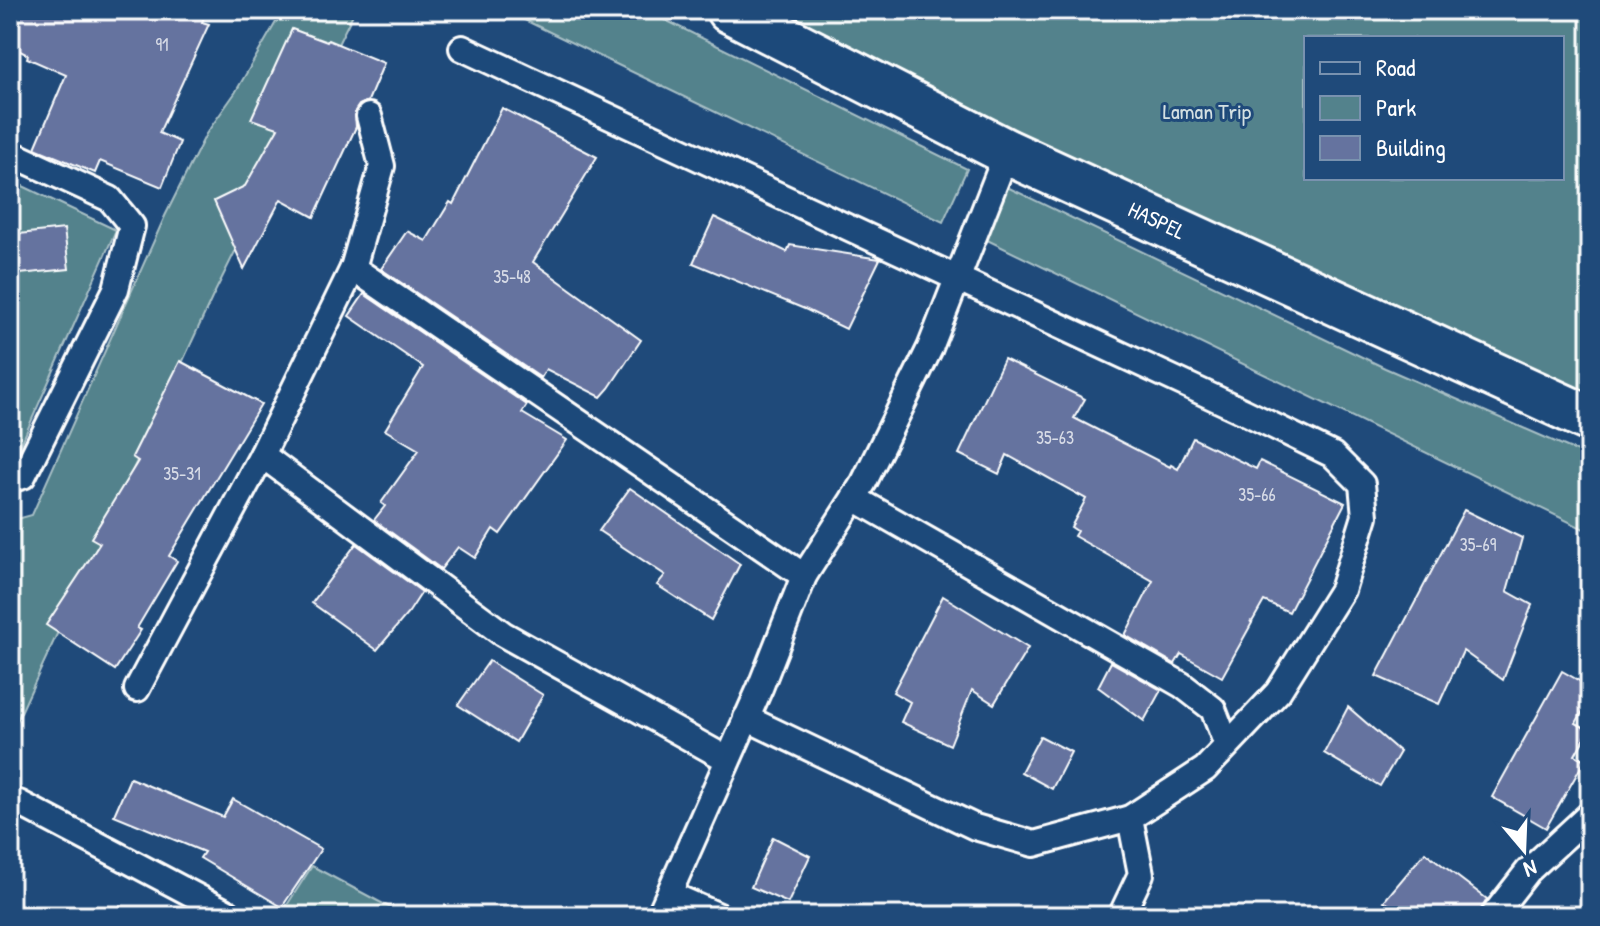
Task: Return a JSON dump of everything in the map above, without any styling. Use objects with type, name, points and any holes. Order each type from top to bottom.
[{"type":"street","name":"HASPEL","points":[[729,10],[1007,152],[1590,419]]},
{"type":"lane","points":[[462,48],[956,276],[1333,455],[1362,484],[1365,516],[1342,590],[1278,692],[1205,769],[1130,818],[1034,844],[975,827],[746,718]]},
{"type":"lane","points":[[137,689],[262,455],[353,268],[382,166],[369,116]]},
{"type":"lane","points":[[719,916],[664,905],[804,576],[854,498],[930,348],[1007,152]]},
{"type":"lane","points":[[10,153],[110,199],[132,226],[116,289],[23,476],[10,480]]},
{"type":"lane","points":[[353,268],[804,576]]},
{"type":"lane","points":[[262,455],[503,634],[727,759]]},
{"type":"lane","points":[[854,498],[1182,685],[1213,709],[1227,745]]},
{"type":"lane","points":[[19,803],[229,916]]},
{"type":"lane","points":[[1493,916],[1528,871],[1590,814]]},
{"type":"lane","points":[[1121,916],[1141,874],[1130,818]]},
{"type":"lane","points":[[1565,837],[1590,841]]},
{"type":"green space","points":[[283,10],[355,10],[212,298],[10,736],[10,521],[32,515],[165,216],[206,134],[235,93]]},
{"type":"green space","points":[[504,10],[645,10],[967,169],[943,222]]},
{"type":"green space","name":"Laman Trip","points":[[758,10],[1590,10],[1590,405]]},
{"type":"green space","points":[[10,180],[116,230],[10,469]]},
{"type":"green space","points":[[1005,186],[1385,368],[1590,457],[1590,532],[983,238]]},
{"type":"green space","points":[[312,866],[406,916],[280,916]]},
{"type":"building","points":[[10,10],[207,10],[202,22],[209,24],[159,133],[180,142],[162,187],[100,161],[95,173],[35,148],[66,75],[27,58],[28,55],[10,46]]},
{"type":"building","points":[[292,29],[384,63],[368,101],[355,111],[356,127],[314,217],[281,199],[244,269],[214,201],[245,186],[278,128],[251,119]]},
{"type":"building","points":[[502,108],[597,157],[533,262],[641,340],[601,397],[546,369],[541,378],[381,269],[407,231],[426,241],[450,202],[453,204]]},
{"type":"building","points":[[714,217],[787,252],[790,245],[880,259],[846,329],[693,263]]},
{"type":"building","points":[[64,229],[69,269],[10,275],[10,235]]},
{"type":"building","points":[[364,294],[527,405],[522,413],[567,440],[500,534],[493,529],[475,558],[458,547],[441,569],[374,520],[385,506],[381,503],[419,450],[385,430],[423,367],[349,316]]},
{"type":"building","points":[[1004,359],[1085,399],[1074,418],[1170,467],[1178,469],[1193,438],[1256,469],[1260,461],[1345,503],[1289,612],[1264,601],[1250,621],[1252,623],[1222,677],[1181,654],[1175,664],[1125,635],[1153,581],[1074,536],[1077,531],[1071,527],[1086,499],[1007,455],[999,474],[959,454]]},
{"type":"building","points":[[180,361],[261,404],[169,556],[177,561],[137,628],[141,630],[115,670],[46,625],[100,543],[91,538],[138,461],[132,457]]},
{"type":"building","points":[[630,488],[740,564],[711,620],[657,585],[665,575],[599,531]]},
{"type":"building","points":[[1464,510],[1522,538],[1507,591],[1532,605],[1503,680],[1463,651],[1439,704],[1376,676]]},
{"type":"building","points":[[356,544],[422,592],[377,650],[312,603]]},
{"type":"building","points":[[943,596],[1028,648],[994,704],[972,690],[950,745],[901,722],[910,702],[893,692]]},
{"type":"building","points":[[489,661],[543,695],[516,742],[458,705]]},
{"type":"building","points":[[1111,662],[1161,690],[1144,721],[1098,687]]},
{"type":"building","points":[[1562,671],[1590,687],[1590,699],[1576,723],[1589,730],[1575,755],[1585,760],[1546,828],[1492,797]]},
{"type":"building","points":[[1348,707],[1400,752],[1380,786],[1324,753]]},
{"type":"building","points":[[1040,736],[1071,752],[1052,789],[1021,772]]},
{"type":"building","points":[[130,778],[223,817],[233,799],[321,849],[282,907],[200,858],[204,852],[114,815]]},
{"type":"building","points":[[773,837],[810,856],[788,903],[751,887]]},
{"type":"building","points":[[1425,852],[1487,899],[1478,916],[1405,916],[1384,901]]}]
